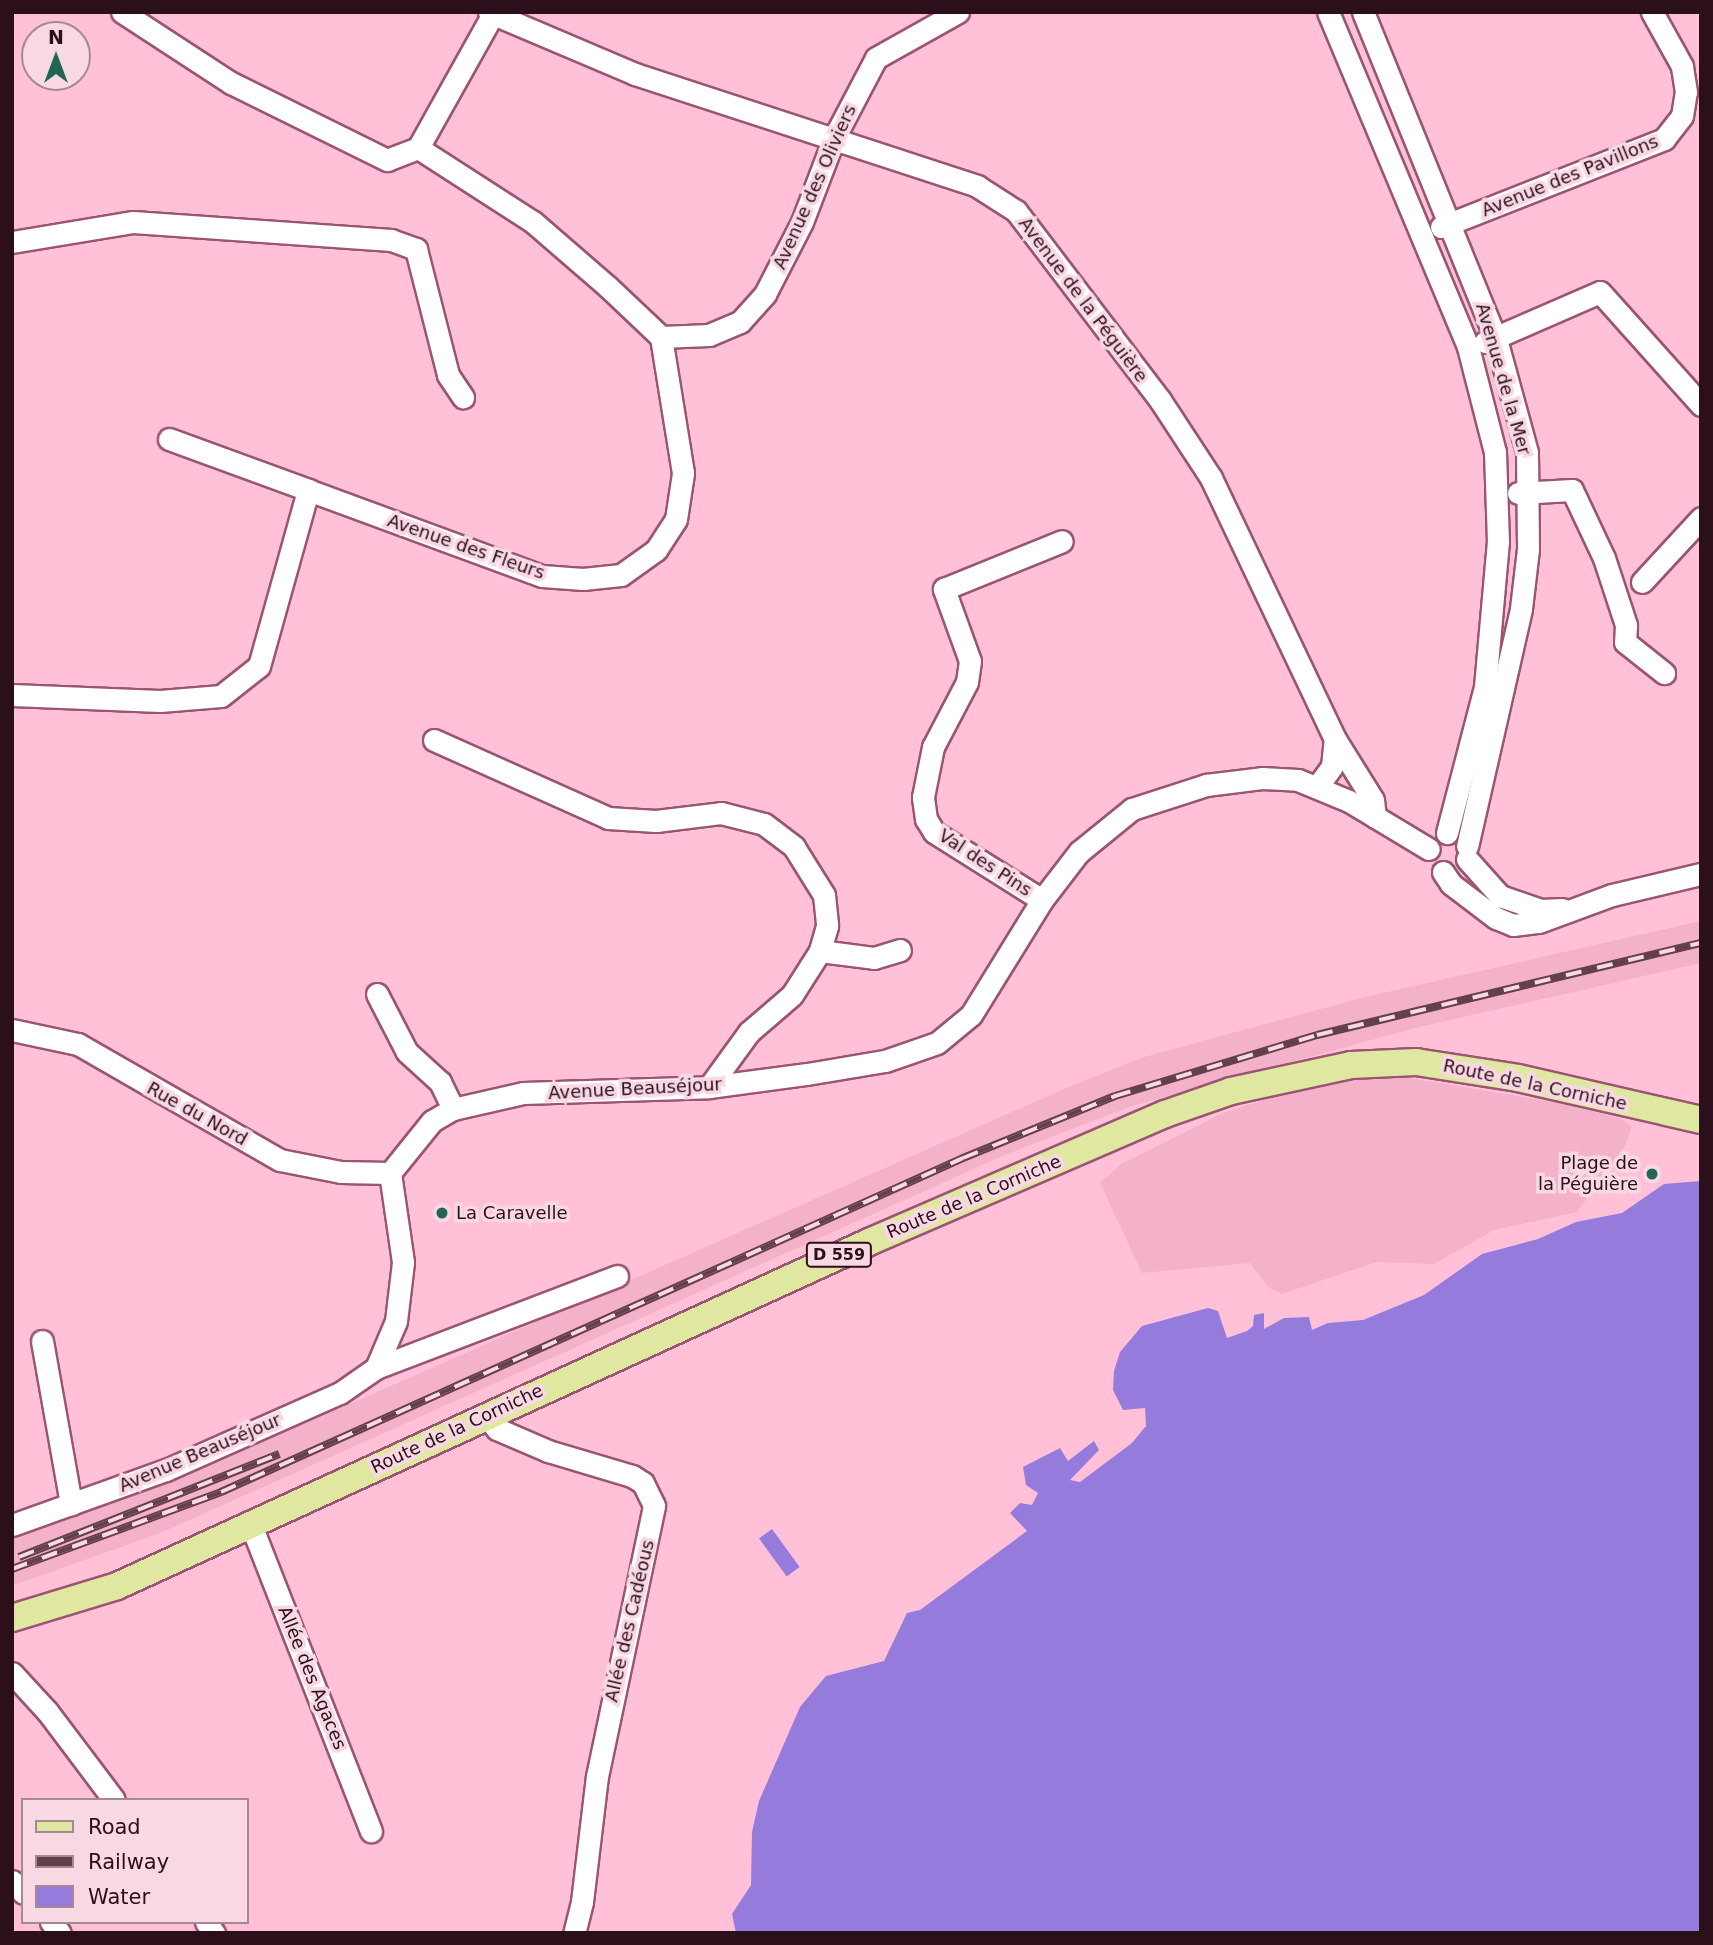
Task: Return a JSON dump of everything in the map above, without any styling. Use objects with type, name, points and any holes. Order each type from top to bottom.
[{"type":"main road","name":"Route de la Corniche","points":[[12,1618],[117,1586],[869,1242],[1165,1114],[1231,1091],[1351,1065],[1416,1062],[1518,1078],[1701,1120]]},
{"type":"street","points":[[122,12],[232,83],[387,160],[418,148],[491,13]]},
{"type":"street","name":"Avenue des Oliviers","points":[[662,337],[709,335],[740,322],[765,294],[802,222],[834,138],[876,58],[958,12]]},
{"type":"street","name":"Avenue de la Mer","points":[[1328,12],[1468,348],[1492,430],[1498,496],[1485,687],[1447,833]]},
{"type":"street","name":"Avenue de la Mer","points":[[1363,12],[1452,223],[1496,339],[1527,453],[1530,492],[1521,609],[1467,853]]},
{"type":"street","name":"Avenue des Pavillons","points":[[1422,233],[1664,139],[1682,116],[1686,92],[1682,66],[1652,12]]},
{"type":"street","name":"Avenue de la Péguière","points":[[491,13],[635,74],[977,186],[1016,211],[1160,400],[1211,478],[1335,739],[1373,800],[1375,817]]},
{"type":"street","points":[[418,148],[533,222],[662,337]]},
{"type":"street","points":[[12,242],[133,222],[391,240],[416,249],[448,375],[463,397]]},
{"type":"street","points":[[1468,348],[1496,339],[1600,292],[1701,405]]},
{"type":"street","name":"Avenue des Fleurs","points":[[169,439],[542,576],[583,579],[621,575],[656,550],[676,519],[683,473],[662,337]]},
{"type":"street","points":[[12,695],[160,701],[221,696],[259,666],[308,490]]},
{"type":"street","points":[[1498,496],[1572,491],[1604,558],[1626,625],[1625,642],[1664,673]]},
{"type":"street","points":[[1642,582],[1701,518]]},
{"type":"street","name":"Val des Pins","points":[[1042,900],[934,832],[926,819],[923,797],[933,747],[967,682],[970,661],[944,589],[1062,541]]},
{"type":"street","points":[[1317,786],[1332,766],[1335,739]]},
{"type":"street","points":[[434,740],[608,818],[656,821],[721,813],[764,824],[794,847],[820,884],[827,926],[820,951],[792,995],[748,1032],[709,1087]]},
{"type":"street","name":"Avenue Beauséjour","points":[[390,1173],[432,1121],[453,1109],[523,1093],[709,1087],[886,1061],[937,1043],[971,1015],[1042,900],[1079,852],[1132,809],[1206,785],[1262,778],[1317,786],[1375,817]]},
{"type":"street","points":[[1375,817],[1429,849]]},
{"type":"street","points":[[1571,909],[1541,909],[1500,896],[1467,853],[1459,836],[1447,833],[1435,838],[1429,849],[1433,866],[1443,872],[1451,884],[1487,912],[1513,925],[1539,922],[1571,909],[1701,874]]},
{"type":"street","points":[[1443,872],[1455,872],[1467,853]]},
{"type":"street","points":[[820,951],[873,958],[900,950]]},
{"type":"street","points":[[377,994],[407,1052],[440,1082],[453,1109]]},
{"type":"street","name":"Rue du Nord","points":[[12,1030],[78,1044],[280,1160],[341,1172],[390,1173]]},
{"type":"street","points":[[376,1368],[396,1321],[403,1262],[390,1173]]},
{"type":"street","name":"Avenue Beauséjour","points":[[12,1525],[166,1470],[340,1394],[376,1368],[617,1276]]},
{"type":"street","points":[[42,1341],[71,1504]]},
{"type":"street","name":"Allée des Cadéous","points":[[486,1415],[497,1429],[548,1451],[632,1476],[650,1493],[654,1506],[597,1776],[582,1902],[574,1933]]},
{"type":"street","name":"Allée des Agaces","points":[[251,1525],[371,1831]]},
{"type":"street","points":[[12,1674],[47,1711],[112,1798]]},
{"type":"shaded area","points":[[1701,921],[1701,963],[1415,1028],[1132,1106],[1007,1154],[163,1532],[12,1586],[12,1540],[189,1475],[1064,1089],[1144,1057],[1361,998]]},
{"type":"shaded area","points":[[1386,1074],[1559,1103],[1619,1118],[1632,1126],[1625,1146],[1577,1212],[1494,1230],[1434,1264],[1377,1262],[1282,1294],[1269,1288],[1250,1263],[1142,1273],[1100,1183],[1121,1164],[1225,1112],[1294,1091]]},
{"type":"water","points":[[1701,1181],[1701,1933],[736,1933],[732,1914],[751,1885],[752,1832],[759,1801],[800,1707],[826,1676],[884,1661],[907,1613],[920,1610],[1027,1531],[1010,1513],[1020,1503],[1032,1505],[1038,1493],[1026,1485],[1023,1467],[1060,1448],[1068,1461],[1094,1441],[1099,1450],[1070,1480],[1080,1482],[1132,1443],[1146,1426],[1145,1408],[1123,1410],[1113,1390],[1114,1371],[1120,1352],[1142,1326],[1208,1308],[1218,1311],[1227,1338],[1247,1331],[1253,1326],[1254,1315],[1264,1313],[1264,1329],[1284,1318],[1309,1317],[1312,1330],[1328,1323],[1363,1320],[1424,1295],[1482,1254],[1538,1239],[1576,1222],[1622,1213],[1664,1184]]},
{"type":"water","points":[[772,1529],[800,1567],[787,1576],[759,1538]]},
{"type":"railway","points":[[12,1569],[221,1492],[963,1158],[1115,1096],[1317,1035],[1701,943]]},
{"type":"railway","points":[[19,1557],[279,1454]]},
{"type":"place","name":"Plage de la Péguière","points":[[1652,1174]]},
{"type":"place","name":"La Caravelle","points":[[442,1213]]}]
